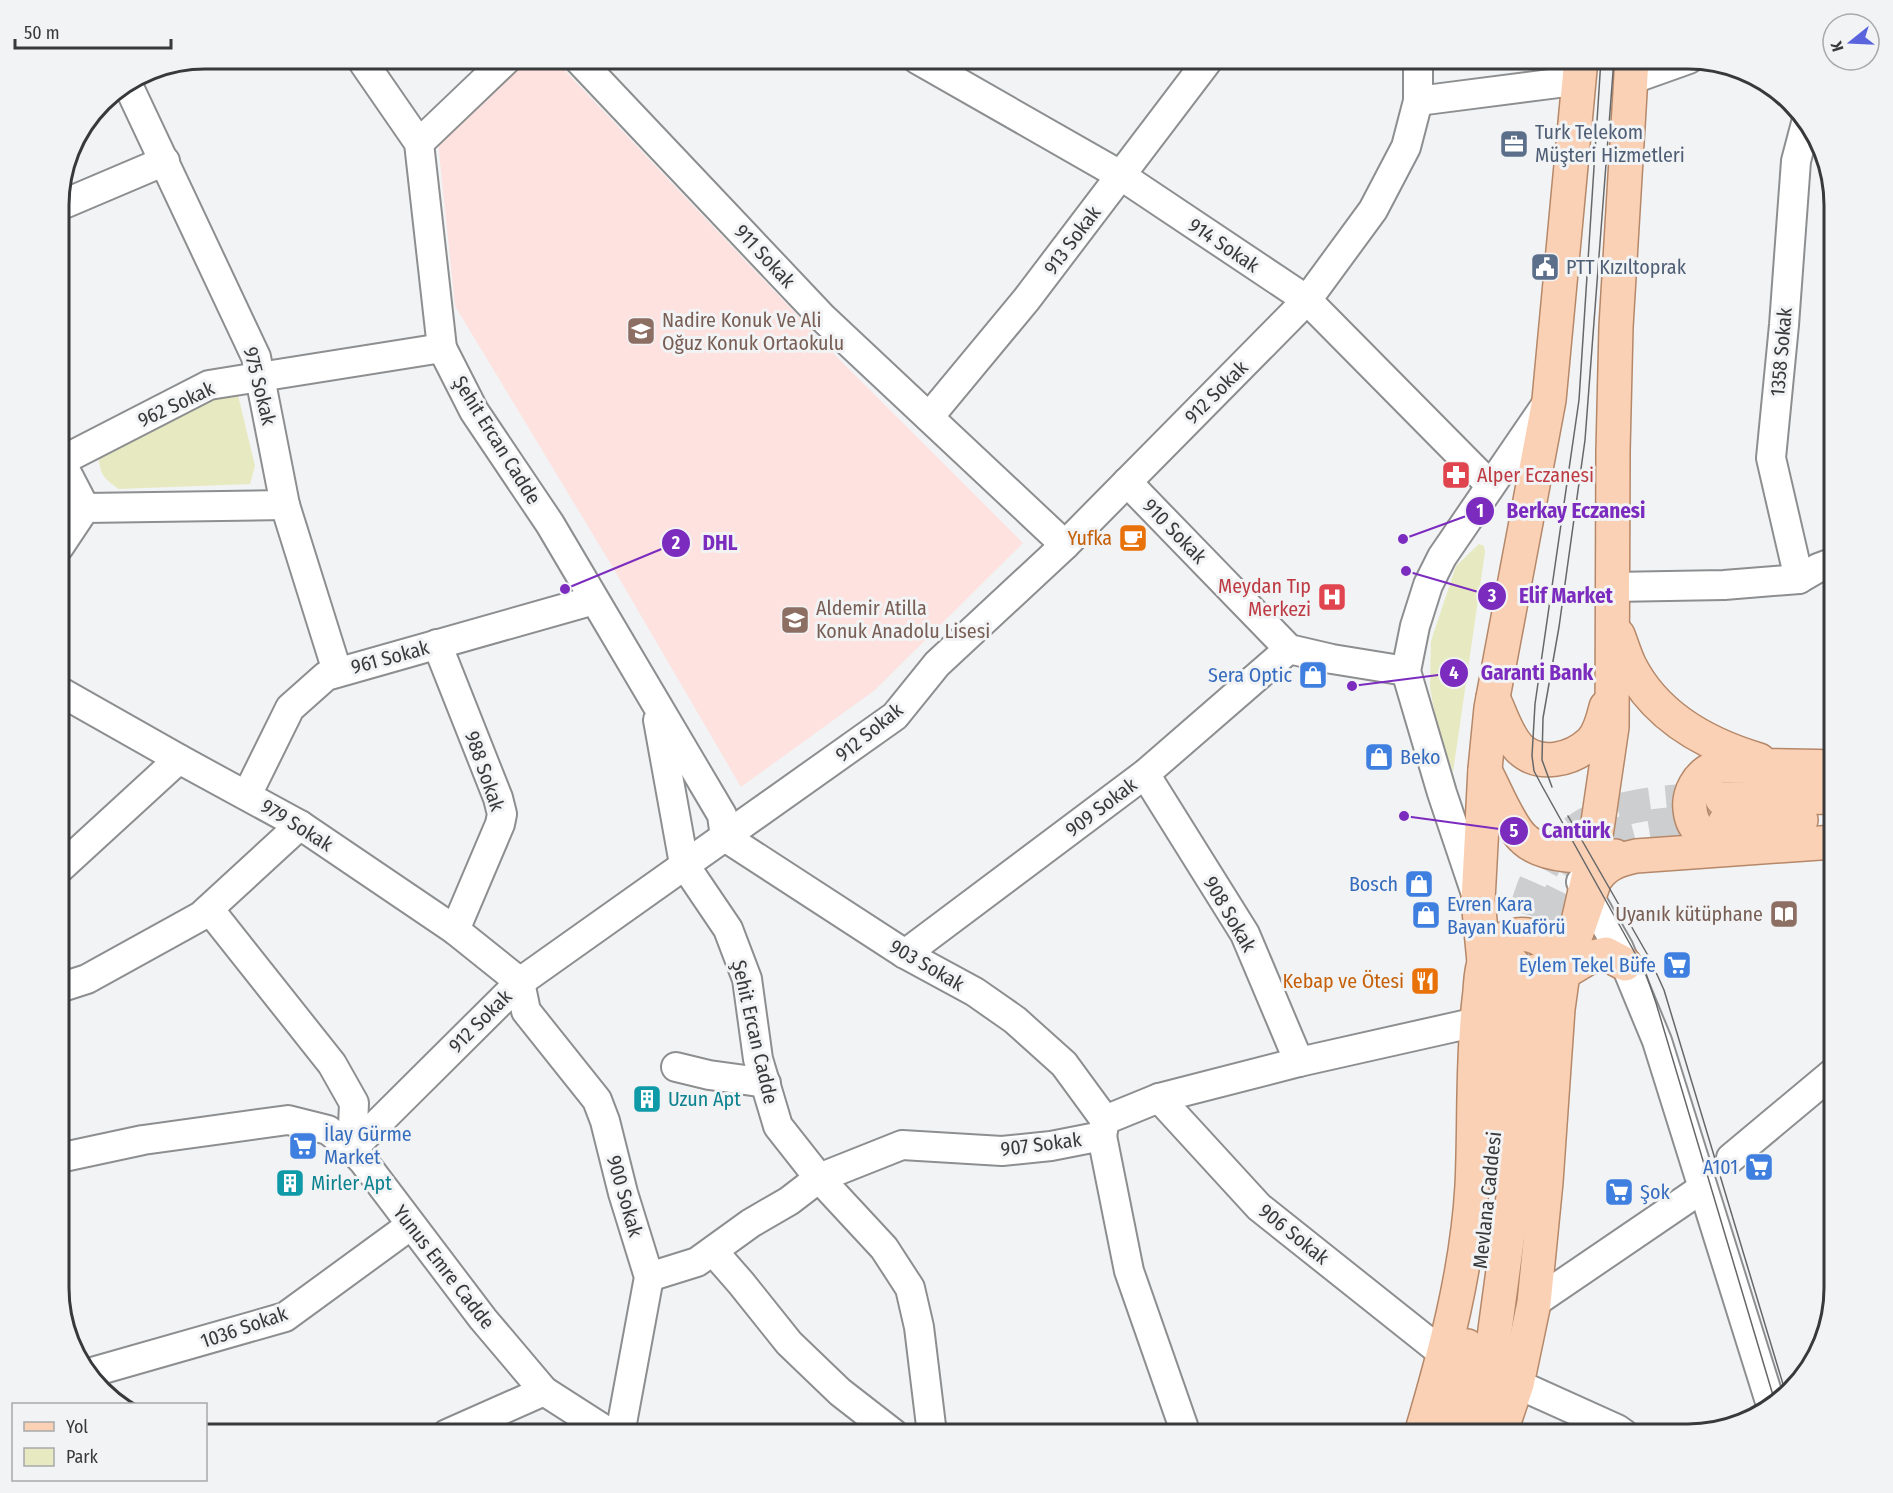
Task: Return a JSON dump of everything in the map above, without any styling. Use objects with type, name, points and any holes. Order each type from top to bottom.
[{"type":"main road","points":[[1503,1424],[1517,1384],[1534,1303],[1546,1182],[1558,1009],[1524,967],[1478,900],[1485,769],[1493,698],[1549,400],[1580,69]]},
{"type":"main road","points":[[1587,891],[1578,856],[1612,727],[1616,327],[1631,69]]},
{"type":"main road","points":[[1612,621],[1629,665],[1643,688],[1660,709],[1693,732],[1716,744],[1778,765]]},
{"type":"main road","points":[[1493,698],[1509,734],[1520,749],[1538,759],[1557,759],[1573,754],[1592,741],[1601,725],[1612,689]]},
{"type":"main road","points":[[1824,767],[1716,767],[1707,772],[1693,788],[1689,808],[1696,828],[1704,836],[1726,823],[1824,820]]},
{"type":"main road","points":[[1485,769],[1510,820],[1525,840],[1548,852],[1578,856],[1636,856]]},
{"type":"main road","points":[[1424,1424],[1445,1355],[1462,1276],[1472,1188],[1477,1022],[1524,967],[1577,926],[1587,891],[1601,871],[1615,861],[1636,856],[1726,823],[1824,799]]},
{"type":"main road","points":[[1726,823],[1824,840]]},
{"type":"main road","points":[[1524,967],[1606,954],[1625,964]]},
{"type":"main road","name":"Mevlana Caddesi","points":[[1450,1424],[1482,1266],[1503,1014],[1524,967]]},
{"type":"main road","name":"Mevlana Caddesi","points":[[1474,1424],[1491,1355],[1515,1182],[1523,1052],[1529,1002],[1524,967]]},
{"type":"street","name":"Şehit Ercan Cadde","points":[[369,69],[419,143],[442,348],[474,411],[550,524],[722,815],[725,837]]},
{"type":"street","points":[[419,143],[496,69]]},
{"type":"street","name":"911 Sokak","points":[[588,69],[823,318],[1065,545]]},
{"type":"street","name":"914 Sokak","points":[[936,69],[1120,175],[1307,300],[1490,485]]},
{"type":"street","name":"913 Sokak","points":[[929,417],[1026,300],[1201,69]]},
{"type":"street","name":"912 Sokak","points":[[352,1149],[520,982],[895,716],[937,664],[1065,545],[1307,300],[1373,210],[1406,147],[1418,101],[1418,69]]},
{"type":"street","points":[[1418,101],[1566,82],[1575,84],[1579,91]]},
{"type":"street","name":"975 Sokak","points":[[131,91],[256,357],[285,505],[337,671]]},
{"type":"street","name":"1358 Sokak","points":[[1798,579],[1771,458],[1796,161],[1803,133]]},
{"type":"street","points":[[69,202],[165,161]]},
{"type":"street","name":"962 Sokak","points":[[69,455],[209,385],[442,348]]},
{"type":"street","points":[[1478,900],[1446,804],[1407,671],[1416,626],[1428,585],[1442,557],[1549,400]]},
{"type":"street","points":[[69,477],[85,508]]},
{"type":"street","name":"910 Sokak","points":[[1127,482],[1289,649]]},
{"type":"street","points":[[85,508],[285,505]]},
{"type":"street","points":[[69,532],[85,508]]},
{"type":"street","points":[[1612,587],[1724,585],[1798,579],[1824,567]]},
{"type":"street","name":"961 Sokak","points":[[247,795],[290,708],[326,676],[337,671],[594,600]]},
{"type":"street","name":"988 Sokak","points":[[437,644],[498,798],[502,814],[500,824],[454,930]]},
{"type":"street","points":[[1289,649],[1332,659],[1407,671]]},
{"type":"street","name":"909 Sokak","points":[[904,954],[1145,774],[1289,649]]},
{"type":"street","name":"979 Sokak","points":[[69,697],[300,825],[454,930],[520,982]]},
{"type":"street","name":"Şehit Ercan Cadde","points":[[656,705],[684,864],[728,929],[747,979],[758,1059],[778,1126],[819,1178],[884,1248],[910,1288],[919,1327],[931,1424]]},
{"type":"street","points":[[69,860],[179,759]]},
{"type":"street","name":"908 Sokak","points":[[1145,774],[1245,934],[1299,1062]]},
{"type":"street","points":[[69,985],[87,979],[201,916],[300,825]]},
{"type":"street","name":"903 Sokak","points":[[725,837],[904,954],[975,992],[1015,1020],[1064,1064],[1104,1128],[1129,1272],[1182,1424]]},
{"type":"street","points":[[1587,891],[1625,964],[1657,1041],[1768,1398]]},
{"type":"street","points":[[209,909],[332,1064],[354,1103],[352,1149]]},
{"type":"street","name":"900 Sokak","points":[[520,982],[526,1011],[597,1101],[605,1121],[623,1193],[649,1277],[622,1424]]},
{"type":"street","name":"907 Sokak","points":[[649,1277],[697,1262],[751,1223],[789,1202],[819,1178],[902,1145],[1002,1151],[1051,1146],[1104,1128],[1159,1098],[1299,1062],[1477,1022]]},
{"type":"street","points":[[676,1067],[709,1075],[766,1083]]},
{"type":"street","points":[[1731,1158],[1824,1080]]},
{"type":"street","name":"906 Sokak","points":[[1159,1098],[1259,1207],[1445,1355]]},
{"type":"street","name":"Yunus Emre Cadde","points":[[69,1156],[143,1140],[288,1120],[328,1130],[352,1149],[483,1319],[544,1391],[595,1424]]},
{"type":"street","points":[[1534,1303],[1694,1194]]},
{"type":"street","name":"1036 Sokak","points":[[97,1371],[285,1317],[411,1225]]},
{"type":"street","points":[[713,1251],[789,1343],[840,1392],[881,1424]]},
{"type":"street","points":[[1517,1384],[1602,1424]]},
{"type":"street","points":[[473,1424],[544,1391]]},
{"type":"shaded area","points":[[515,69],[563,69],[836,356],[1023,543],[875,690],[741,787],[612,566],[455,306],[438,142]]},
{"type":"green space","points":[[237,391],[255,466],[250,484],[119,489],[103,474],[98,453],[211,398]]},
{"type":"green space","points":[[1479,544],[1484,546],[1485,552],[1453,772],[1437,725],[1430,688],[1431,641],[1456,566]]},
{"type":"tunnel","points":[[1514,962],[1530,896],[1538,877],[1553,853],[1571,834],[1591,821],[1638,806],[1717,799]]},
{"type":"tunnel","points":[[1537,970],[1548,928],[1563,888],[1574,870],[1588,854],[1605,841],[1625,832],[1648,826],[1721,822]]},
{"type":"tram line","points":[[1600,69],[1579,400],[1535,704],[1532,756],[1534,771],[1645,971],[1773,1394]]},
{"type":"tram line","points":[[1552,787],[1542,760],[1543,718],[1559,627],[1585,440],[1613,69]]},
{"type":"tram line","points":[[1568,816],[1650,959],[1664,990],[1783,1385]]},
{"type":"place","name":"Turk Telekom Müşteri Hizmetleri","points":[[1514,144]]},
{"type":"place","name":"PTT Kızıltoprak","points":[[1545,267]]},
{"type":"place","name":"Nadire Konuk Ve Ali Oğuz Konuk Ortaokulu","points":[[641,331]]},
{"type":"place","name":"Alper Eczanesi","points":[[1456,475]]},
{"type":"place","name":"Yufka","points":[[1133,538]]},
{"type":"place","name":"Berkay Eczanesi","points":[[1403,539]]},
{"type":"place","name":"Elif Market","points":[[1406,571]]},
{"type":"place","name":"DHL","points":[[565,589]]},
{"type":"place","name":"Meydan Tıp Merkezi","points":[[1332,597]]},
{"type":"place","name":"Aldemir Atilla Konuk Anadolu Lisesi","points":[[795,620]]},
{"type":"place","name":"Sera Optic","points":[[1313,675]]},
{"type":"place","name":"Garanti Bank","points":[[1352,686]]},
{"type":"place","name":"Beko","points":[[1379,757]]},
{"type":"place","name":"Cantürk","points":[[1404,816]]},
{"type":"place","name":"Bosch","points":[[1419,884]]},
{"type":"place","name":"Uyanık kütüphane","points":[[1784,914]]},
{"type":"place","name":"Evren Kara Bayan Kuaförü","points":[[1426,915]]},
{"type":"place","name":"Eylem Tekel Büfe","points":[[1677,965]]},
{"type":"place","name":"Kebap ve Ötesi","points":[[1425,981]]},
{"type":"place","name":"Uzun Apt","points":[[647,1099]]},
{"type":"place","name":"İlay Gürme Market","points":[[303,1146]]},
{"type":"place","name":"A101","points":[[1759,1167]]},
{"type":"place","name":"Mirler Apt","points":[[290,1183]]},
{"type":"place","name":"Şok","points":[[1619,1192]]}]
